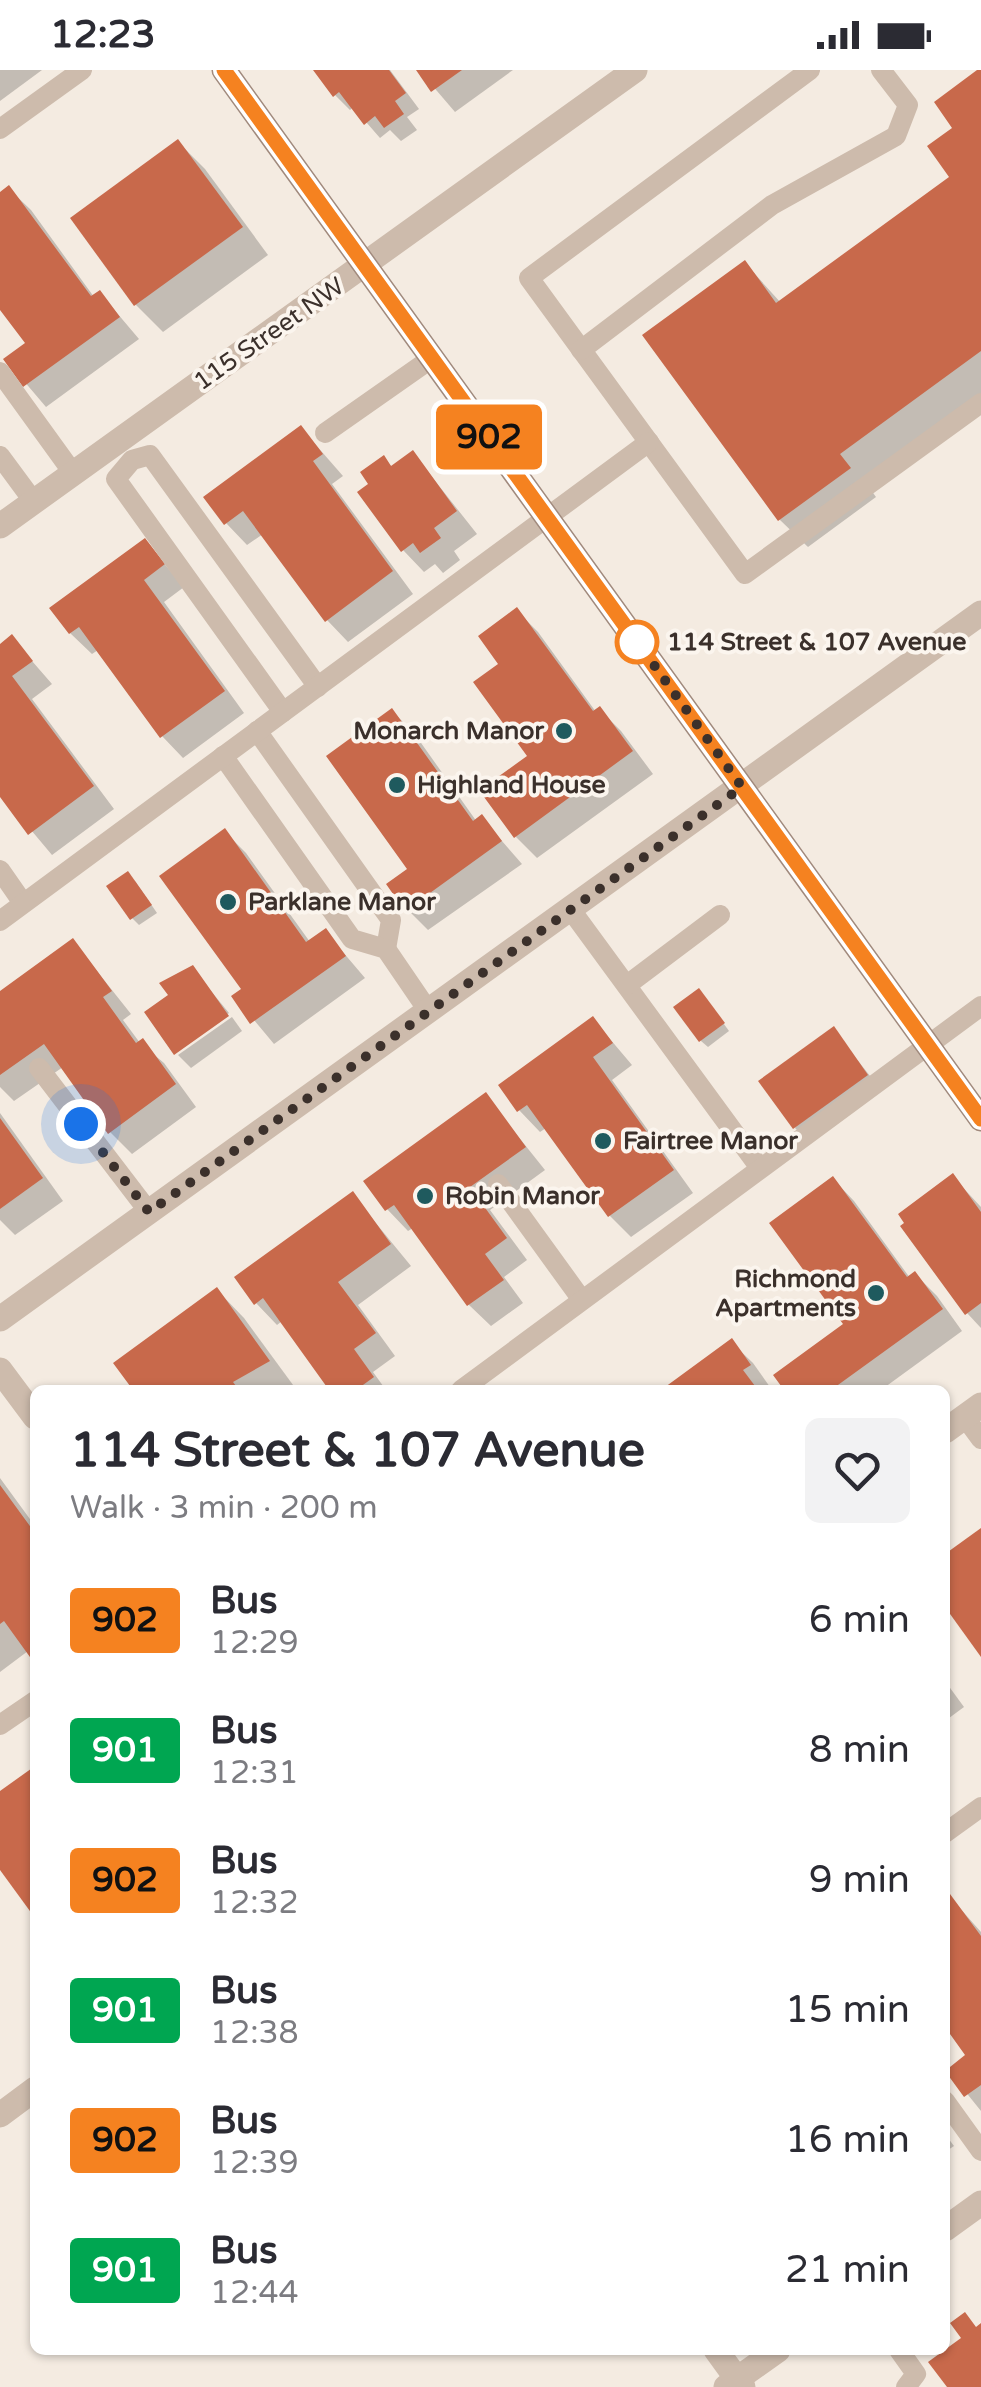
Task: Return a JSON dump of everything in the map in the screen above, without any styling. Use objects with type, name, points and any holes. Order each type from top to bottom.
[{"type":"main road","points":[[224,70],[981,1118]]},
{"type":"street","name":"115 Street NW","points":[[0,526],[73,472],[125,451],[364,266],[635,70]]},
{"type":"street","points":[[0,1319],[980,616]]},
{"type":"street","points":[[0,1370],[30,1411]]},
{"type":"street","points":[[0,2114],[30,2093]]},
{"type":"street","points":[[950,2225],[981,2202]]},
{"type":"street","points":[[719,2355],[736,2384],[772,2355]]},
{"type":"lane","points":[[810,70],[529,278],[746,574],[981,403]]},
{"type":"lane","points":[[581,350],[772,205],[896,136],[908,105],[881,70]]},
{"type":"lane","points":[[0,129],[76,72]]},
{"type":"lane","points":[[324,433],[432,358]]},
{"type":"lane","points":[[0,372],[73,472]]},
{"type":"lane","points":[[0,920],[649,442]]},
{"type":"lane","points":[[283,712],[116,479],[125,451],[150,455],[318,686]]},
{"type":"lane","points":[[0,456],[34,502]]},
{"type":"lane","points":[[258,731],[391,920],[386,949]]},
{"type":"lane","points":[[223,756],[352,939],[386,949],[428,1012]]},
{"type":"lane","points":[[0,870],[24,903]]},
{"type":"lane","points":[[571,910],[760,1168]]},
{"type":"lane","points":[[627,985],[720,915]]},
{"type":"lane","points":[[468,1385],[981,1006]]},
{"type":"lane","points":[[39,1068],[149,1212]]},
{"type":"lane","points":[[498,1184],[582,1300]]},
{"type":"lane","points":[[963,1417],[981,1439]]},
{"type":"lane","points":[[0,1725],[30,1704]]},
{"type":"lane","points":[[950,1829],[981,1807]]},
{"type":"lane","points":[[950,2108],[981,2150]]},
{"type":"lane","points":[[903,2355],[916,2374],[906,2387]]},
{"type":"building","points":[[313,70],[389,70],[406,93],[395,101],[404,114],[384,128],[375,116],[364,125],[339,92],[333,97]]},
{"type":"building","points":[[416,70],[462,70],[431,92]]},
{"type":"building","points":[[981,70],[981,351],[840,454],[851,468],[778,521],[642,335],[745,260],[776,303],[949,177],[927,146],[952,128],[934,102]]},
{"type":"building","points":[[178,139],[243,227],[134,306],[70,218]]},
{"type":"building","points":[[9,185],[91,296],[100,290],[120,317],[23,387],[3,359],[25,343],[0,310],[0,192]]},
{"type":"building","points":[[301,425],[323,454],[313,461],[393,571],[325,622],[243,511],[224,525],[203,497]]},
{"type":"building","points":[[413,450],[457,511],[434,528],[441,538],[420,553],[413,543],[401,552],[357,492],[368,484],[360,472],[384,455],[391,466]]},
{"type":"building","points":[[145,538],[165,564],[144,580],[225,691],[160,738],[79,627],[69,634],[49,608]]},
{"type":"building","name":"Monarch Manor","points":[[517,607],[593,711],[600,706],[633,751],[514,838],[484,797],[500,785],[495,779],[527,756],[473,682],[498,664],[478,636]]},
{"type":"building","points":[[12,634],[33,661],[12,676],[94,786],[28,835],[0,797],[0,644]]},
{"type":"building","name":"Highland House","points":[[392,708],[473,821],[482,814],[502,841],[405,911],[386,884],[407,869],[326,756]]},
{"type":"building","name":"Parklane Manor","points":[[225,828],[306,942],[326,928],[346,956],[250,1024],[231,996],[241,989],[159,876]]},
{"type":"building","points":[[128,871],[152,905],[130,920],[106,886]]},
{"type":"building","points":[[73,938],[112,991],[103,997],[136,1043],[143,1038],[176,1084],[108,1134],[44,1044],[0,1075],[0,991]]},
{"type":"building","points":[[193,965],[229,1016],[174,1055],[144,1012],[168,995],[159,983]]},
{"type":"building","points":[[699,988],[725,1023],[699,1042],[673,1007]]},
{"type":"building","name":"Fairtree Manor","points":[[593,1016],[613,1043],[593,1057],[674,1170],[608,1217],[527,1105],[517,1112],[498,1085]]},
{"type":"building","points":[[834,1026],[868,1075],[793,1129],[758,1081]]},
{"type":"building","name":"Robin Manor","points":[[486,1092],[526,1147],[470,1187],[507,1238],[485,1254],[504,1280],[467,1306],[394,1205],[385,1211],[363,1181]]},
{"type":"building","points":[[0,1118],[43,1178],[0,1209]]},
{"type":"building","points":[[953,1173],[981,1212],[981,1303],[965,1315],[900,1226],[904,1223],[898,1214]]},
{"type":"building","name":"Richmond Apartments","points":[[833,1176],[907,1277],[915,1271],[943,1309],[838,1385],[780,1385],[773,1375],[843,1324],[769,1223]]},
{"type":"building","points":[[353,1191],[391,1244],[338,1282],[376,1333],[354,1349],[374,1377],[363,1385],[325,1385],[263,1298],[254,1305],[234,1277]]},
{"type":"building","points":[[217,1287],[270,1361],[233,1382],[235,1385],[129,1385],[113,1363]]},
{"type":"building","points":[[732,1338],[751,1365],[743,1370],[754,1385],[668,1385]]},
{"type":"building","points":[[0,1485],[30,1526],[30,1657],[4,1621],[0,1624]]},
{"type":"building","points":[[981,1528],[981,1657],[950,1614],[950,1550]]},
{"type":"building","points":[[30,1770],[30,1911],[0,1870],[0,1791]]},
{"type":"building","points":[[950,1894],[981,1936],[981,2085],[964,2097],[950,2078],[950,2067],[965,2055],[950,2034]]},
{"type":"building","points":[[965,2312],[976,2327],[981,2323],[981,2387],[947,2387],[928,2362],[938,2355],[950,2355],[950,2346],[961,2338],[950,2323]]},
{"type":"bus line","name":"902","points":[[224,70],[981,1119]]},
{"type":"place","name":"114 Street & 107 Avenue","points":[[637,642]]},
{"type":"place","name":"Monarch Manor","points":[[564,731]]},
{"type":"place","name":"Highland House","points":[[397,785]]},
{"type":"place","name":"Parklane Manor","points":[[228,902]]},
{"type":"place","name":"Fairtree Manor","points":[[603,1141]]},
{"type":"place","name":"Robin Manor","points":[[425,1196]]},
{"type":"place","name":"Richmond Apartments","points":[[876,1293]]},
{"type":"route","points":[[81,1124],[149,1212],[742,787],[633,636],[637,642]]}]
